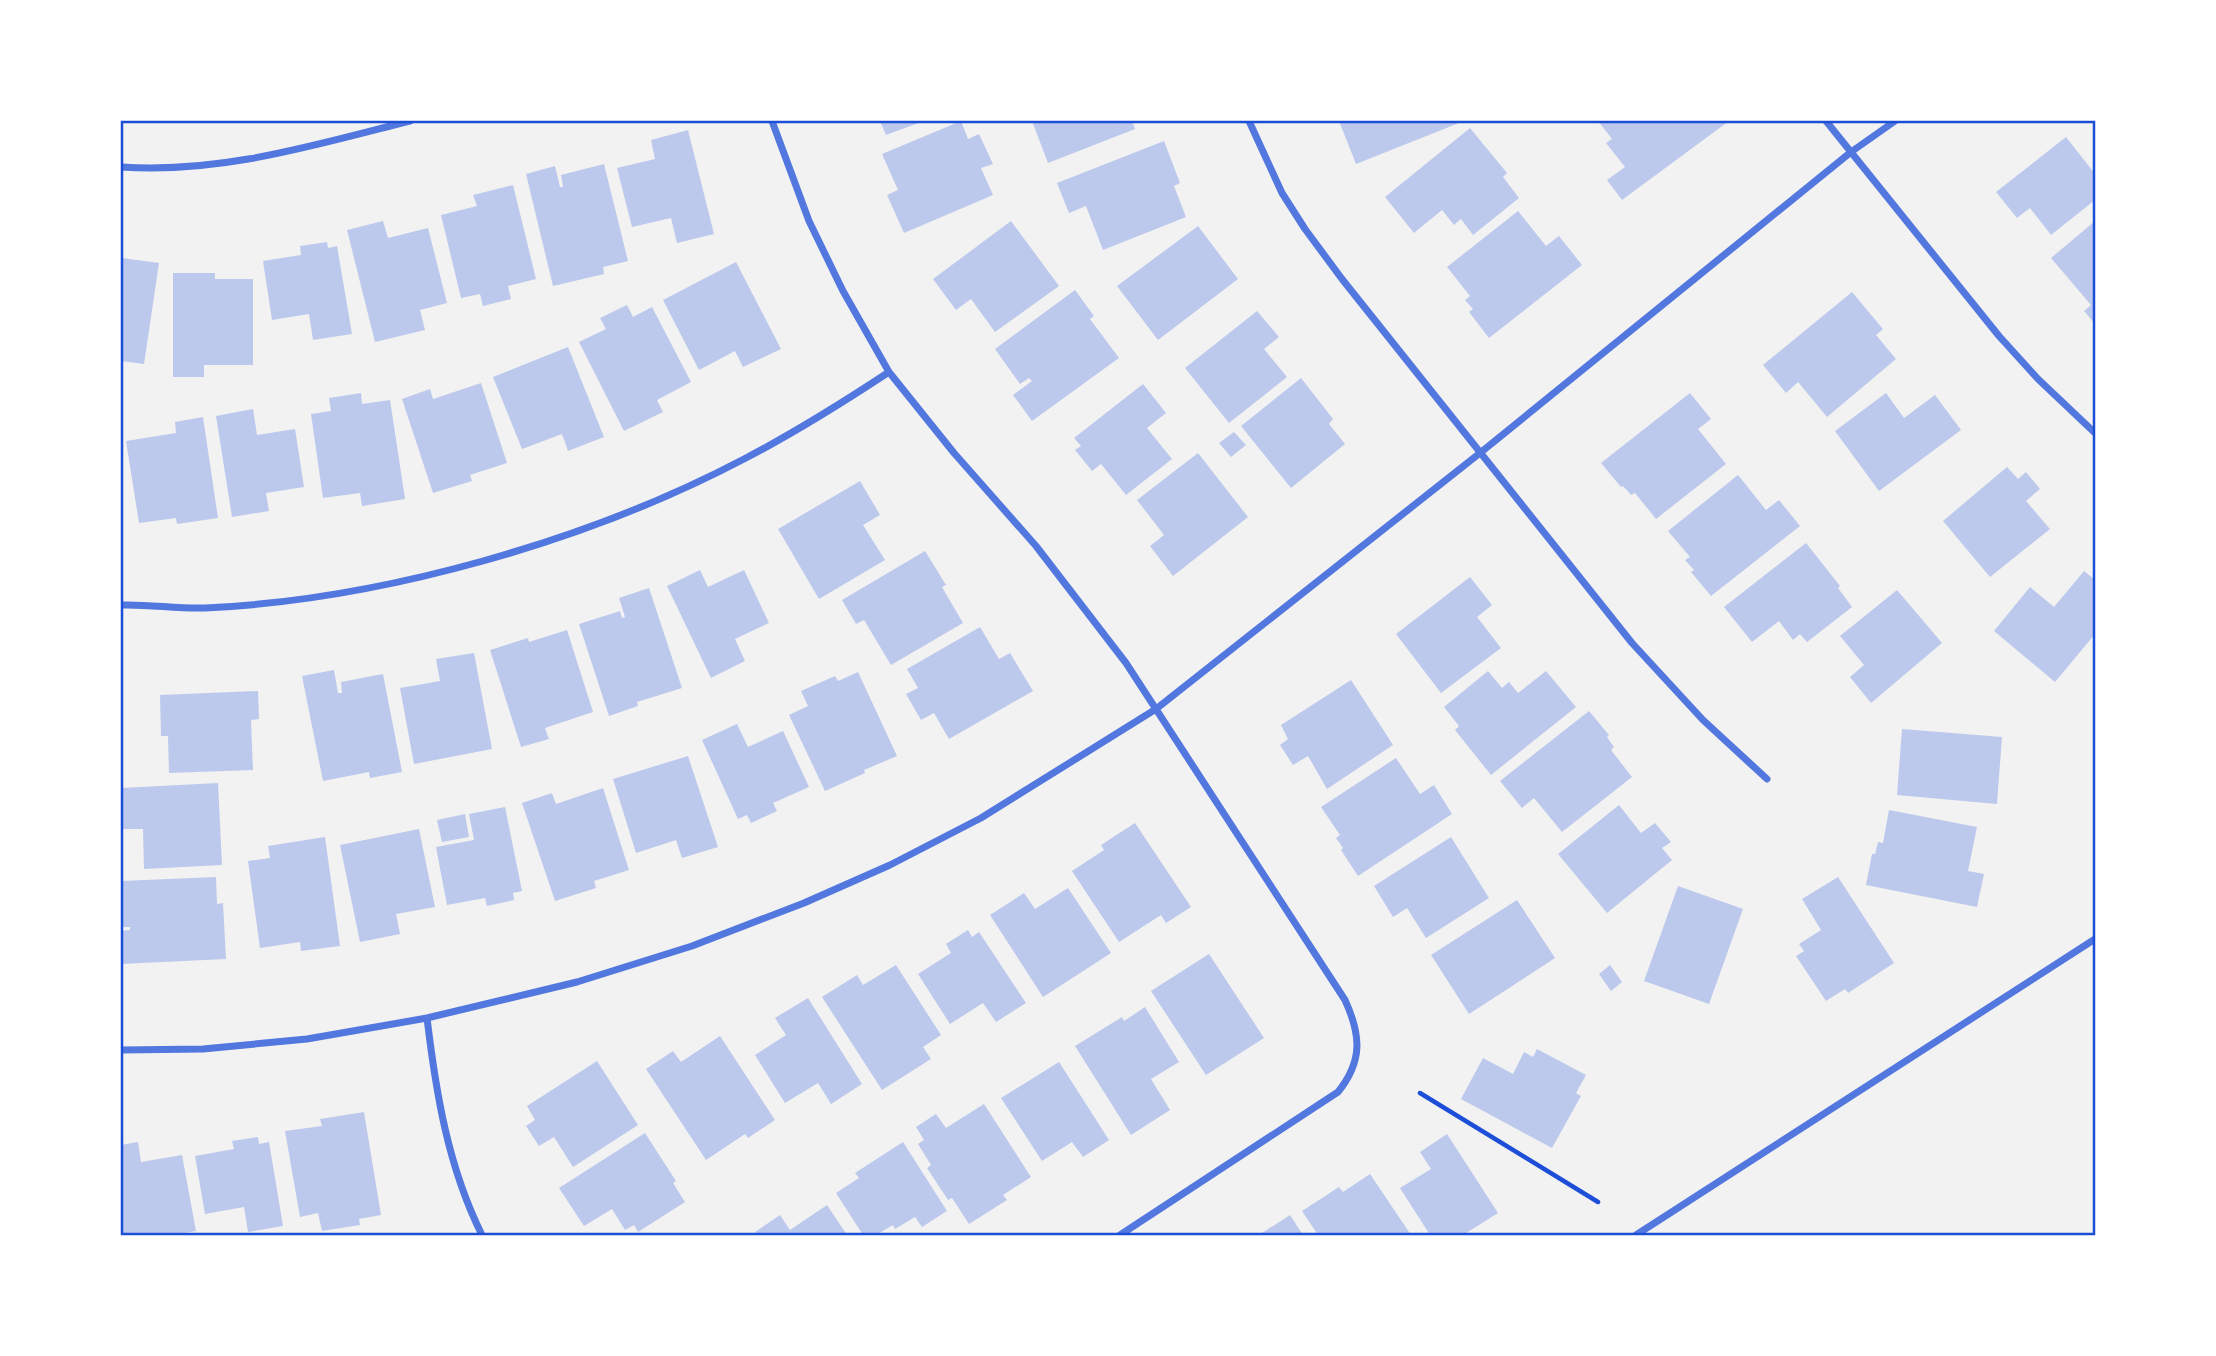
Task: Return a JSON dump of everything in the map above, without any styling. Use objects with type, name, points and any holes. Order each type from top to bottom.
[{"type":"street","points":[[121,167],[195,166],[248,160],[295,151],[410,121]]},
{"type":"street","points":[[772,121],[809,221],[843,291],[890,372],[954,453],[1036,546],[1126,663],[1345,1000],[1357,1034],[1354,1066],[1338,1092],[1120,1235]]},
{"type":"street","points":[[1249,121],[1282,193],[1305,229],[1480,453],[1632,643],[1703,720],[1767,779]]},
{"type":"street","points":[[1826,121],[1999,336],[2038,379],[2095,433]]},
{"type":"street","points":[[121,1050],[203,1049],[307,1039],[427,1018],[578,982],[692,946],[804,903],[890,865],[981,818],[1156,709],[1480,453],[1851,152],[1895,121]]},
{"type":"street","points":[[121,605],[205,608],[347,591],[478,561],[575,533],[652,502],[742,460],[813,421],[890,372]]},
{"type":"street","points":[[1636,1235],[2095,939]]},
{"type":"street","points":[[427,1018],[445,1131],[460,1185],[482,1235]]},
{"type":"path","points":[[1420,1093],[1598,1202]]},
{"type":"building","points":[[880,121],[924,121],[886,135]]},
{"type":"building","points":[[961,121],[968,139],[979,134],[993,164],[981,168],[993,195],[904,233],[887,195],[898,190],[882,154]]},
{"type":"building","points":[[1032,121],[1132,121],[1135,129],[1048,163]]},
{"type":"building","points":[[1339,121],[1464,121],[1356,164]]},
{"type":"building","points":[[1598,121],[1729,121],[1622,200],[1607,180],[1625,167],[1606,143],[1612,139]]},
{"type":"building","points":[[1470,128],[1507,173],[1503,177],[1519,198],[1473,235],[1461,219],[1454,225],[1442,210],[1414,233],[1385,197]]},
{"type":"building","points":[[688,130],[714,234],[677,243],[671,218],[632,227],[617,168],[655,159],[651,140]]},
{"type":"building","points":[[2066,137],[2095,174],[2095,200],[2051,235],[2030,208],[2017,218],[1996,192]]},
{"type":"building","points":[[1164,141],[1180,183],[1174,186],[1186,217],[1103,250],[1086,206],[1069,213],[1057,183]]},
{"type":"building","points":[[604,164],[628,261],[603,267],[604,274],[553,286],[526,174],[555,166],[560,187],[563,187],[561,175]]},
{"type":"building","points":[[513,185],[536,279],[508,286],[511,299],[483,306],[480,294],[461,298],[441,215],[477,206],[473,195]]},
{"type":"building","points":[[1518,211],[1546,246],[1559,236],[1582,265],[1489,338],[1469,312],[1473,309],[1465,300],[1470,296],[1447,267]]},
{"type":"building","points":[[383,221],[388,238],[428,228],[447,303],[420,310],[425,330],[375,342],[347,230]]},
{"type":"building","points":[[1011,221],[1059,286],[995,332],[971,299],[956,310],[933,279]]},
{"type":"building","points":[[2095,221],[2095,324],[2084,311],[2091,305],[2051,258]]},
{"type":"building","points":[[1198,226],[1238,279],[1158,340],[1117,286]]},
{"type":"building","points":[[327,242],[328,248],[337,246],[352,334],[313,340],[309,314],[272,320],[263,261],[301,255],[300,246]]},
{"type":"building","points":[[122,258],[159,263],[144,364],[121,361]]},
{"type":"building","points":[[736,262],[781,349],[743,367],[735,351],[699,370],[663,300]]},
{"type":"building","points":[[173,273],[215,273],[215,279],[253,279],[253,365],[204,365],[204,377],[173,377]]},
{"type":"building","points":[[1075,290],[1094,316],[1090,319],[1119,358],[1032,421],[1013,395],[1032,381],[1029,378],[1020,384],[995,349]]},
{"type":"building","points":[[1852,292],[1883,329],[1876,335],[1896,359],[1827,417],[1798,382],[1786,393],[1763,365]]},
{"type":"building","points":[[627,305],[633,317],[652,307],[691,382],[657,400],[663,412],[624,431],[579,342],[606,329],[600,318]]},
{"type":"building","points":[[1257,311],[1279,337],[1264,349],[1287,377],[1229,423],[1185,368]]},
{"type":"building","points":[[568,347],[604,437],[568,451],[562,434],[522,449],[493,377]]},
{"type":"building","points":[[1301,378],[1333,419],[1329,424],[1345,444],[1291,488],[1241,426]]},
{"type":"building","points":[[481,383],[507,463],[470,475],[472,481],[433,493],[402,399],[430,389],[433,399]]},
{"type":"building","points":[[1143,384],[1166,413],[1147,428],[1172,459],[1126,495],[1101,464],[1092,471],[1075,450],[1081,446],[1074,438]]},
{"type":"building","points":[[361,393],[362,404],[390,400],[405,499],[362,506],[360,493],[323,498],[311,414],[331,411],[329,398]]},
{"type":"building","points":[[1690,393],[1711,419],[1698,429],[1726,464],[1656,519],[1635,493],[1631,495],[1621,487],[1601,463]]},
{"type":"building","points":[[1886,393],[1904,418],[1935,395],[1961,430],[1879,491],[1835,431]]},
{"type":"building","points":[[253,409],[257,435],[295,429],[304,487],[266,493],[269,511],[232,517],[216,416]]},
{"type":"building","points":[[203,417],[218,518],[177,524],[176,518],[139,523],[126,441],[176,433],[175,422]]},
{"type":"building","points":[[1234,432],[1246,445],[1231,457],[1219,443]]},
{"type":"building","points":[[1198,453],[1248,517],[1173,576],[1150,546],[1164,535],[1137,500]]},
{"type":"building","points":[[2007,467],[2018,479],[2026,472],[2040,489],[2026,501],[2050,529],[1990,577],[1943,521]]},
{"type":"building","points":[[1738,475],[1766,510],[1779,500],[1800,526],[1711,596],[1691,572],[1694,570],[1685,560],[1690,557],[1668,531]]},
{"type":"building","points":[[860,481],[880,515],[863,525],[885,560],[819,599],[778,529]]},
{"type":"building","points":[[1806,543],[1840,586],[1838,588],[1852,607],[1807,642],[1800,634],[1793,640],[1779,621],[1752,642],[1724,607]]},
{"type":"building","points":[[925,551],[946,585],[942,587],[963,623],[891,665],[864,620],[856,624],[842,600]]},
{"type":"building","points":[[700,570],[708,587],[744,570],[769,623],[735,639],[745,661],[711,678],[667,586]]},
{"type":"building","points":[[2084,571],[2095,580],[2095,634],[2055,682],[1994,631],[2030,587],[2054,607]]},
{"type":"building","points":[[1470,577],[1492,605],[1477,617],[1501,648],[1441,693],[1396,634]]},
{"type":"building","points":[[649,588],[682,688],[637,702],[638,706],[609,716],[579,624],[620,611],[622,618],[625,617],[619,598]]},
{"type":"building","points":[[1897,590],[1942,643],[1871,703],[1850,677],[1864,665],[1840,636]]},
{"type":"building","points":[[980,627],[999,659],[1010,653],[1033,691],[949,739],[934,713],[921,720],[906,694],[918,688],[907,669]]},
{"type":"building","points":[[567,630],[593,712],[545,728],[549,739],[521,747],[490,650]]},
{"type":"building","points":[[474,653],[492,749],[414,764],[400,688],[440,681],[436,659]]},
{"type":"building","points":[[334,670],[338,693],[342,693],[341,682],[383,674],[402,772],[370,778],[369,772],[323,781],[302,676]]},
{"type":"building","points":[[1488,671],[1502,688],[1509,682],[1518,693],[1546,671],[1576,707],[1491,775],[1455,730],[1459,726],[1444,707]]},
{"type":"building","points":[[858,672],[897,756],[825,791],[789,715],[808,706],[801,691],[835,676],[838,681]]},
{"type":"building","points":[[1351,680],[1393,745],[1327,789],[1308,756],[1293,765],[1280,745],[1288,739],[1281,725]]},
{"type":"building","points":[[258,691],[259,719],[251,720],[253,770],[169,773],[168,736],[161,736],[160,695]]},
{"type":"building","points":[[1589,711],[1609,735],[1607,737],[1614,747],[1611,750],[1632,777],[1562,832],[1534,798],[1522,808],[1500,781]]},
{"type":"building","points":[[737,724],[748,747],[783,731],[809,787],[773,803],[777,811],[751,823],[747,815],[738,819],[702,740]]},
{"type":"building","points":[[1902,729],[2002,737],[1997,804],[1897,795]]},
{"type":"building","points":[[688,756],[718,847],[682,858],[676,840],[636,853],[613,779]]},
{"type":"building","points":[[1396,758],[1420,794],[1434,785],[1452,814],[1358,876],[1341,850],[1343,848],[1336,838],[1340,835],[1321,807]]},
{"type":"building","points":[[218,783],[222,865],[144,869],[143,829],[122,829],[121,788]]},
{"type":"building","points":[[603,788],[629,870],[594,881],[596,888],[555,901],[522,803],[552,793],[556,804]]},
{"type":"building","points":[[1619,805],[1641,833],[1655,823],[1671,842],[1662,848],[1672,860],[1607,913],[1558,854]]},
{"type":"building","points":[[505,807],[522,891],[513,893],[514,900],[487,906],[485,898],[447,905],[436,847],[474,840],[469,814]]},
{"type":"building","points":[[1889,810],[1977,827],[1968,871],[1984,874],[1977,907],[1866,885],[1872,854],[1875,854],[1878,842],[1883,843]]},
{"type":"building","points":[[465,814],[469,837],[442,842],[437,820]]},
{"type":"building","points":[[1135,823],[1191,907],[1166,923],[1161,915],[1119,942],[1072,871],[1104,850],[1101,845]]},
{"type":"building","points":[[419,829],[435,907],[396,914],[400,934],[360,942],[340,845]]},
{"type":"building","points":[[325,837],[340,946],[301,951],[300,942],[260,948],[248,861],[270,858],[268,846]]},
{"type":"building","points":[[1451,837],[1489,898],[1426,938],[1407,908],[1393,917],[1374,886]]},
{"type":"building","points":[[216,877],[217,904],[223,903],[226,959],[121,964],[121,931],[130,930],[130,927],[121,927],[121,881]]},
{"type":"building","points":[[1838,877],[1894,963],[1848,993],[1845,989],[1826,1001],[1796,956],[1804,951],[1799,944],[1821,930],[1802,899]]},
{"type":"building","points":[[1678,886],[1743,909],[1709,1004],[1644,981]]},
{"type":"building","points":[[1068,888],[1111,953],[1043,997],[990,915],[1024,893],[1035,909]]},
{"type":"building","points":[[1517,900],[1555,958],[1469,1014],[1431,955]]},
{"type":"building","points":[[968,930],[972,937],[979,932],[1026,1003],[996,1022],[983,1003],[950,1024],[918,974],[951,953],[946,944]]},
{"type":"building","points":[[1209,954],[1264,1038],[1206,1075],[1151,991]]},
{"type":"building","points":[[896,965],[941,1035],[923,1047],[931,1059],[882,1090],[822,997],[857,975],[863,985]]},
{"type":"building","points":[[1610,965],[1622,982],[1611,991],[1599,974]]},
{"type":"building","points":[[808,998],[862,1084],[831,1104],[818,1083],[785,1103],[755,1055],[786,1035],[775,1018]]},
{"type":"building","points":[[1145,1007],[1179,1062],[1151,1079],[1170,1110],[1131,1135],[1075,1046],[1122,1017],[1124,1021]]},
{"type":"building","points":[[720,1036],[775,1120],[748,1138],[745,1134],[706,1160],[646,1069],[673,1051],[681,1062]]},
{"type":"building","points":[[1537,1049],[1586,1075],[1576,1093],[1581,1096],[1552,1148],[1461,1099],[1483,1058],[1513,1074],[1524,1052],[1533,1057]]},
{"type":"building","points":[[597,1061],[638,1125],[573,1167],[554,1137],[539,1146],[526,1126],[535,1120],[527,1106]]},
{"type":"building","points":[[1059,1062],[1109,1140],[1083,1157],[1072,1142],[1042,1161],[1001,1098]]},
{"type":"building","points":[[984,1104],[1031,1177],[1003,1195],[1007,1200],[969,1224],[952,1198],[948,1200],[927,1168],[931,1165],[918,1144],[924,1140],[916,1127],[936,1114],[946,1128]]},
{"type":"building","points":[[364,1112],[381,1215],[359,1219],[360,1225],[322,1231],[318,1213],[300,1217],[285,1131],[322,1126],[320,1119]]},
{"type":"building","points":[[645,1133],[676,1181],[673,1183],[685,1202],[638,1232],[634,1225],[625,1230],[612,1209],[584,1226],[559,1188]]},
{"type":"building","points":[[1447,1134],[1498,1213],[1463,1235],[1430,1235],[1400,1188],[1431,1169],[1420,1152]]},
{"type":"building","points":[[258,1137],[259,1144],[269,1142],[283,1226],[248,1232],[244,1207],[205,1214],[195,1156],[234,1149],[232,1141]]},
{"type":"building","points":[[138,1142],[141,1162],[182,1155],[196,1231],[171,1235],[121,1235],[121,1145]]},
{"type":"building","points":[[903,1142],[947,1211],[922,1227],[915,1217],[895,1229],[893,1225],[876,1235],[863,1235],[836,1193],[859,1178],[855,1173]]},
{"type":"building","points":[[1370,1174],[1411,1235],[1318,1235],[1302,1211],[1339,1187],[1343,1192]]},
{"type":"building","points":[[827,1205],[847,1235],[758,1235],[755,1232],[780,1215],[790,1230]]},
{"type":"building","points":[[1290,1215],[1303,1235],[1259,1235]]}]
